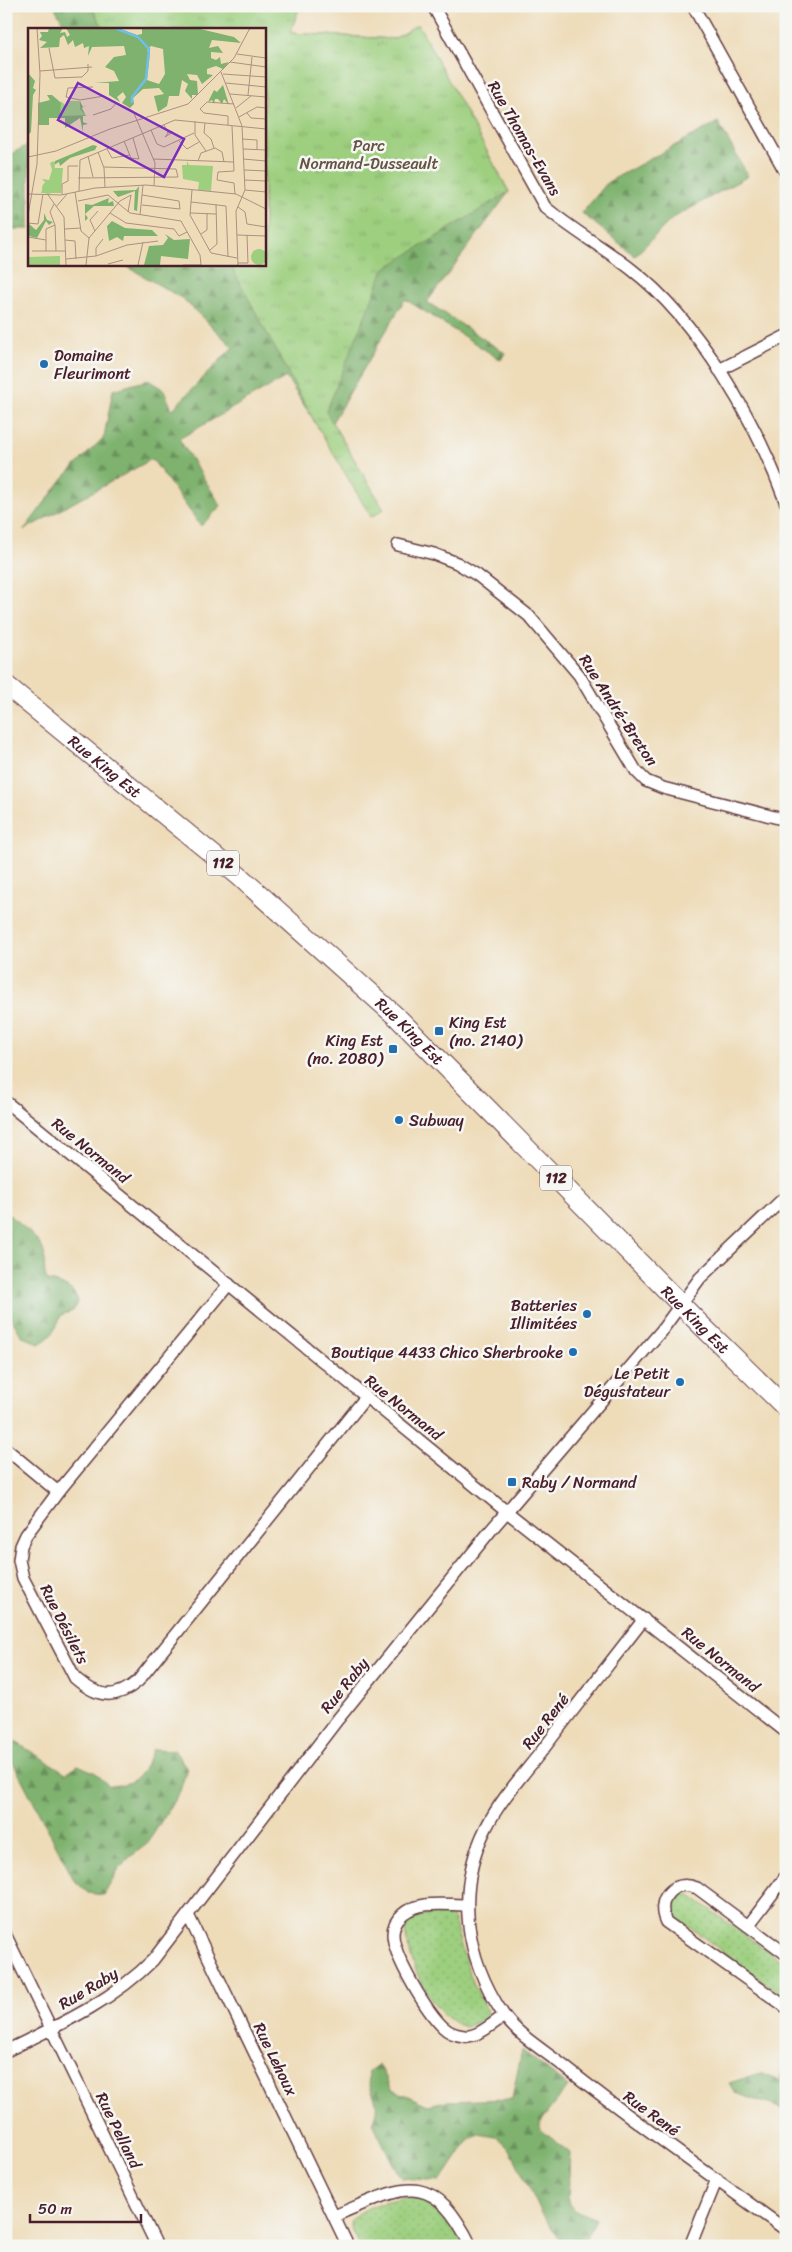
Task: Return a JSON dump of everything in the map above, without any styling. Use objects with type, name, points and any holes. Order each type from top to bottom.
[{"type":"main road","name":"Rue King Est","points":[[6,685],[239,876],[380,1002],[786,1408]]},
{"type":"street","name":"Rue Thomas-Evans","points":[[433,6],[532,188],[545,207],[559,220],[631,268],[655,289],[707,349],[761,444],[786,503]]},
{"type":"street","points":[[693,6],[786,173]]},
{"type":"street","points":[[719,370],[786,336]]},
{"type":"street","name":"Rue André-Breton","points":[[398,545],[434,554],[456,563],[477,575],[528,616],[579,675],[626,756],[636,771],[646,781],[663,788],[786,820]]},
{"type":"street","name":"Rue Normand","points":[[6,1102],[507,1512],[786,1732]]},
{"type":"street","points":[[680,1304],[700,1278],[786,1196]]},
{"type":"street","name":"Rue Désilets","points":[[229,1284],[58,1492],[20,1546],[23,1578],[75,1678],[92,1692],[116,1694],[127,1690],[151,1666],[366,1397]]},
{"type":"street","name":"Rue Raby","points":[[6,2050],[120,1990],[153,1960],[338,1719],[507,1512],[662,1330],[680,1304]]},
{"type":"street","points":[[6,1449],[58,1492]]},
{"type":"street","name":"Rue René","points":[[644,1619],[496,1810],[474,1854],[466,1905],[477,1961],[490,1992],[504,2016],[518,2030],[600,2094],[786,2230]]},
{"type":"street","points":[[748,1926],[786,1876]]},
{"type":"street","points":[[786,1954],[691,1886],[678,1886],[672,1889],[663,1900],[663,1915],[666,1922],[786,2007]]},
{"type":"street","points":[[466,1905],[427,1904],[412,1908],[402,1914],[395,1924],[393,1935],[401,1958],[432,2014],[444,2028],[454,2035],[466,2037],[475,2035],[504,2016]]},
{"type":"street","name":"Rue Lehoux","points":[[188,1915],[348,2246]]},
{"type":"street","name":"Rue Pelland","points":[[6,1936],[156,2246]]},
{"type":"street","points":[[690,2246],[717,2180]]},
{"type":"street","points":[[334,2216],[393,2192],[408,2189],[425,2192],[439,2200],[452,2213],[471,2246]]},
{"type":"green space","name":"Parc Normand-Dusseault","points":[[54,6],[297,6],[290,33],[394,39],[481,141],[509,192],[427,302],[505,353],[501,360],[405,299],[324,436],[286,377],[179,439],[221,506],[201,526],[152,459],[24,530],[64,477],[104,437],[113,390],[148,380],[164,390],[172,410],[233,347],[183,299],[125,265],[265,265],[265,28],[66,28]]},
{"type":"green space","name":"Parc Normand-Dusseault","points":[[91,6],[300,6],[290,33],[394,39],[418,24],[509,192],[384,269],[326,412],[384,509],[371,517],[314,421],[231,265],[265,265],[265,28],[103,28]]},
{"type":"green space","points":[[718,122],[748,176],[673,218],[635,256],[582,213],[608,182]]},
{"type":"green space","points":[[28,145],[28,229],[6,229],[6,157]]},
{"type":"green space","points":[[6,1212],[39,1242],[44,1253],[45,1274],[48,1281],[66,1287],[73,1292],[78,1300],[73,1311],[61,1315],[53,1332],[39,1344],[21,1335],[6,1309]]},
{"type":"green space","points":[[9,1738],[66,1773],[78,1765],[96,1773],[109,1786],[127,1783],[138,1777],[153,1749],[174,1750],[187,1768],[180,1791],[147,1844],[130,1857],[118,1870],[104,1895],[88,1893],[74,1880],[6,1749],[6,1741]]},
{"type":"green space","points":[[685,1892],[786,1964],[786,1998],[673,1915],[672,1900],[680,1893]]},
{"type":"green space","points":[[444,1913],[451,1915],[454,1921],[470,1974],[487,2015],[482,2020],[465,2027],[453,2022],[432,2000],[417,1972],[407,1942],[405,1929],[412,1920],[422,1915]]},
{"type":"green space","points":[[522,2050],[568,2086],[540,2122],[540,2129],[570,2153],[568,2203],[574,2210],[596,2219],[583,2246],[564,2246],[540,2210],[510,2149],[496,2137],[479,2134],[469,2139],[441,2181],[402,2178],[373,2123],[377,2108],[370,2085],[369,2071],[379,2064],[392,2089],[428,2105],[446,2101],[512,2099]]},
{"type":"green space","points":[[786,2058],[786,2110],[735,2093],[729,2083],[761,2073],[780,2081]]},
{"type":"green space","points":[[406,2197],[428,2203],[443,2212],[449,2218],[465,2246],[359,2246],[352,2231],[350,2221],[368,2208],[383,2202]]},
{"type":"place","name":"Domaine Fleurimont","points":[[44,364]]},
{"type":"place","name":"King Est (no. 2140)","points":[[439,1031]]},
{"type":"place","name":"King Est (no. 2080)","points":[[393,1049]]},
{"type":"place","name":"Subway","points":[[399,1120]]},
{"type":"place","name":"Batteries Illimitées","points":[[587,1314]]},
{"type":"place","name":"Boutique 4433 Chico Sherbrooke","points":[[573,1352]]},
{"type":"place","name":"Le Petit Dégustateur","points":[[680,1382]]},
{"type":"place","name":"Raby / Normand","points":[[512,1482]]}]
